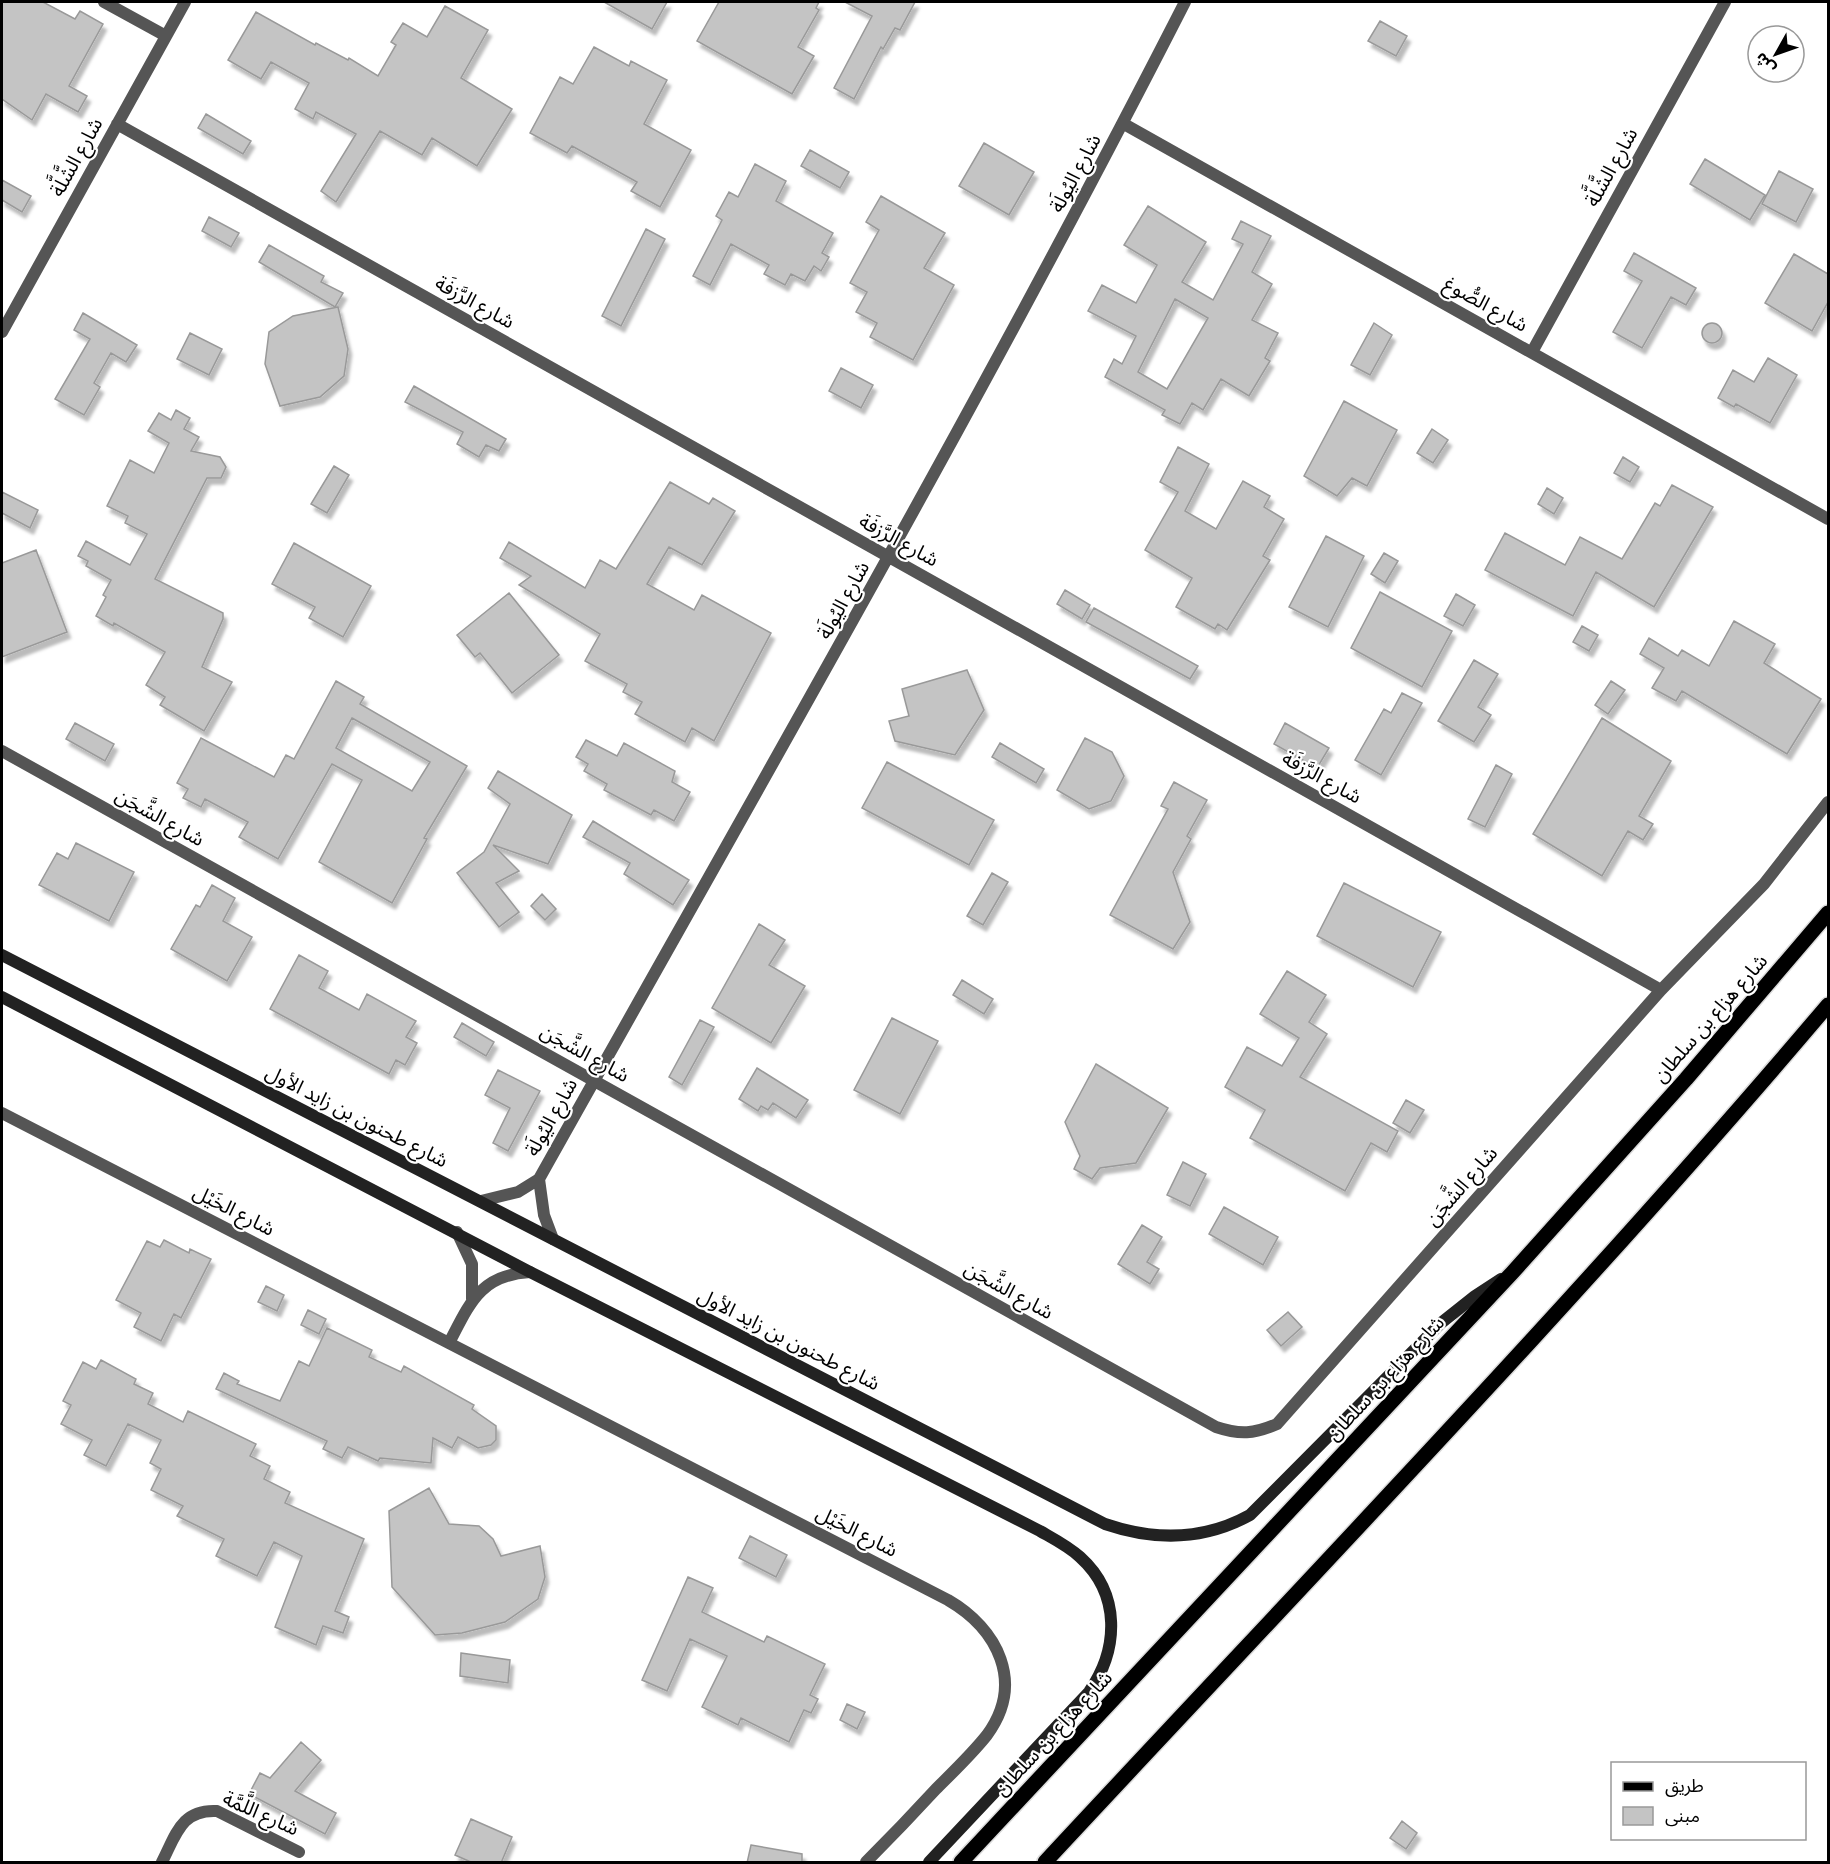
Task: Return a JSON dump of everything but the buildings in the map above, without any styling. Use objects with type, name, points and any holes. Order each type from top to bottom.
[{"type":"main road","name":"شارع هزاع بن سلطان","points":[[961,1863],[1512,1273],[1686,1079],[1828,913]]},
{"type":"main road","points":[[1045,1863],[1543,1329],[1733,1117],[1828,1005]]},
{"type":"street","points":[[104,2],[166,36]]},
{"type":"street","name":"شارع الشَّلَّة","points":[[2,332],[185,2]]},
{"type":"street","name":"شارع اليُولَة","points":[[481,1201],[518,1192],[539,1179],[889,556],[1124,124],[1185,2]]},
{"type":"street","name":"شارع الشَّلَّة","points":[[1532,352],[1725,2]]},
{"type":"street","name":"شارع الرَّزفَة","points":[[117,124],[1661,990]]},
{"type":"street","name":"شارع الصُّوغ","points":[[1124,124],[1828,519]]},
{"type":"street","name":"شارع الشَّجَن","points":[[2,751],[1216,1427],[1236,1434],[1257,1433],[1276,1424],[1291,1409],[1661,990],[1764,884],[1828,802]]},
{"type":"street","name":"شارع طحنون بن زايد الأول","points":[[2,955],[1105,1524],[1132,1533],[1155,1537],[1179,1537],[1210,1532],[1250,1515],[1441,1323],[1475,1296],[1512,1273]]},
{"type":"street","points":[[2,997],[530,1272],[1040,1531],[1080,1557],[1095,1575],[1106,1595],[1111,1618],[1112,1641],[1100,1677],[1089,1692],[929,1863]]},
{"type":"street","name":"شارع الخَيْل","points":[[2,1113],[948,1600],[972,1616],[992,1637],[1001,1661],[1004,1686],[999,1711],[987,1734],[866,1863]]},
{"type":"street","name":"شارع اليُولَة","points":[[539,1179],[542,1209],[553,1239]]},
{"type":"street","points":[[457,1232],[472,1264],[472,1299]]},
{"type":"street","points":[[449,1343],[472,1299],[498,1278],[530,1272]]},
{"type":"street","name":"شارع اللَّمَّة","points":[[162,1863],[180,1826],[190,1816],[203,1810],[217,1811],[299,1851]]}]
